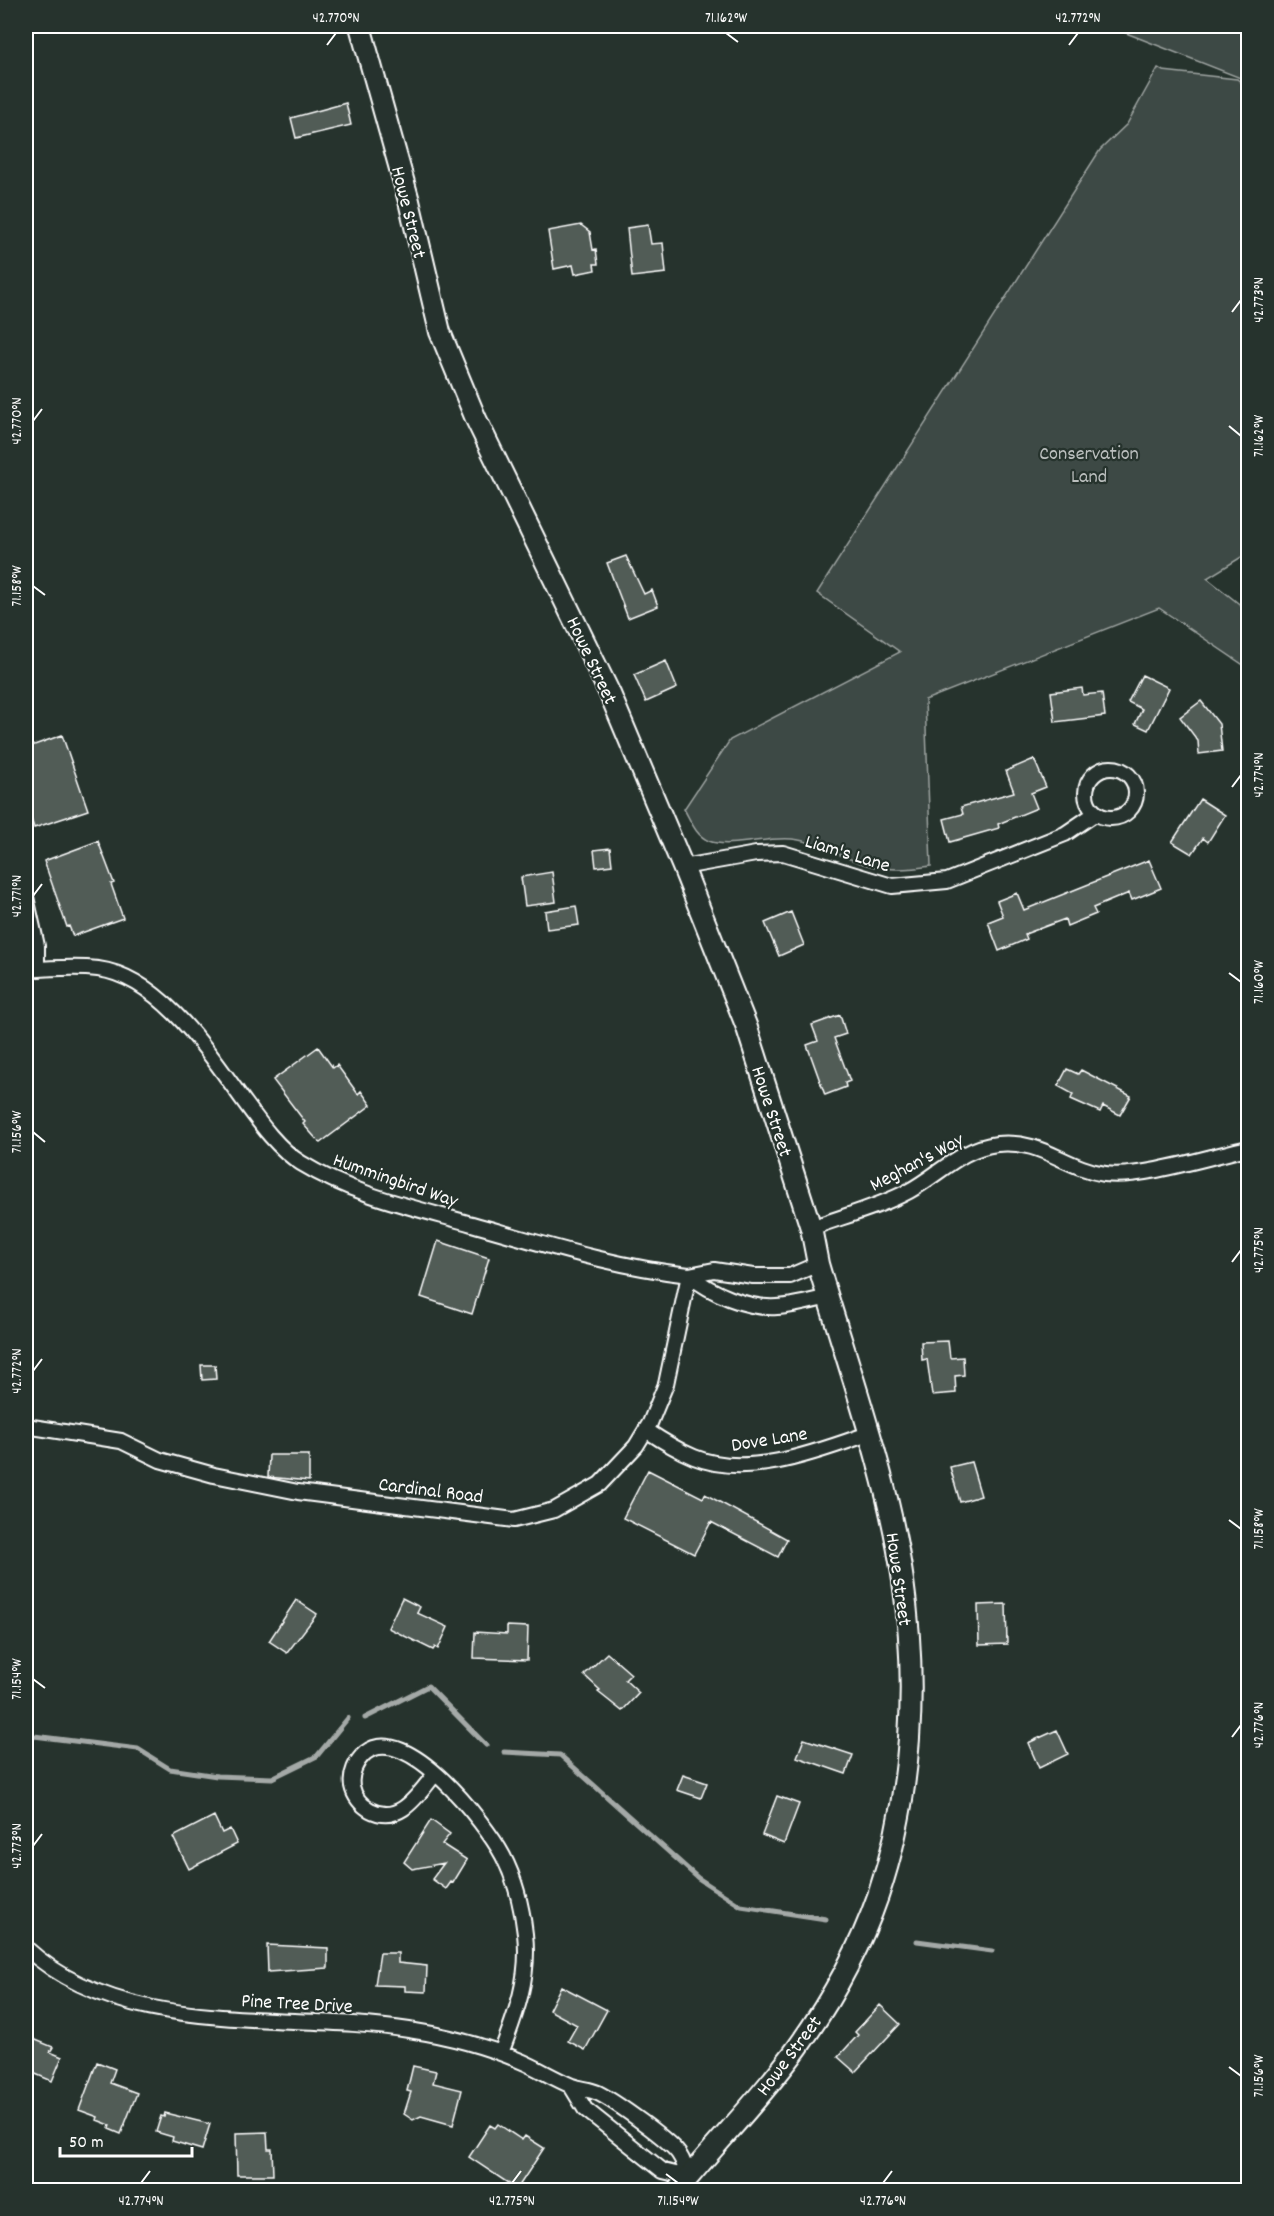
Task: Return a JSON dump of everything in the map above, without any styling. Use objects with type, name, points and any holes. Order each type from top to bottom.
[{"type":"street","name":"Howe Street","points":[[360,26],[409,201],[440,332],[476,419],[610,694],[746,1025],[811,1228],[818,1264],[887,1499],[903,1582],[910,1662],[908,1739],[898,1818],[878,1896],[832,1992],[781,2069],[683,2184]]},
{"type":"street","name":"Liam's Lane","points":[[683,867],[756,854],[783,853],[892,886],[947,881],[1065,834],[1095,813]]},
{"type":"street","points":[[26,897],[37,946],[31,969]]},
{"type":"street","name":"Hummingbird Way","points":[[31,969],[98,969],[134,981],[159,998],[223,1072],[279,1144],[299,1162],[332,1180],[419,1209],[573,1253],[689,1275],[715,1291],[763,1306],[776,1307],[828,1297]]},
{"type":"street","name":"Meghan's Way","points":[[811,1228],[885,1202],[911,1190],[956,1157],[994,1144],[1030,1145],[1089,1170],[1120,1175],[1248,1148]]},
{"type":"street","name":"Hummingbird Way","points":[[689,1275],[714,1270],[753,1276],[790,1275],[818,1264]]},
{"type":"street","name":"Cardinal Road","points":[[26,1426],[121,1441],[160,1460],[214,1475],[298,1492],[514,1520],[554,1510],[600,1484],[636,1446],[646,1430],[666,1384],[689,1275]]},
{"type":"street","name":"Dove Lane","points":[[646,1430],[695,1457],[723,1464],[746,1465],[804,1454],[868,1434]]},
{"type":"street","points":[[435,1774],[408,1806],[389,1814],[368,1809],[358,1800],[352,1787],[353,1773],[359,1760],[370,1750],[383,1746],[404,1751],[435,1774],[474,1813],[491,1835],[510,1874],[520,1907],[525,1935],[523,1991],[501,2053]]},
{"type":"street","name":"Pine Tree Drive","points":[[26,1948],[69,1979],[117,1998],[150,2006],[267,2022],[400,2029],[440,2036],[501,2053],[615,2102],[680,2154],[683,2184]]},
{"type":"street","points":[[571,2085],[585,2109],[663,2171],[683,2184]]},
{"type":"green space","points":[[1113,26],[1248,26],[1248,81],[1121,31]]},
{"type":"green space","name":"Conservation Land","points":[[1158,68],[1163,71],[1237,79],[1248,88],[1248,553],[1207,578],[1248,611],[1248,668],[1159,608],[925,700],[931,866],[901,869],[878,868],[813,844],[792,839],[727,844],[709,841],[700,835],[684,809],[730,740],[900,652],[817,593],[1100,150],[1127,124]]},
{"type":"building","points":[[346,103],[351,125],[296,138],[291,118]]},
{"type":"building","points":[[581,225],[590,232],[593,250],[596,249],[598,264],[594,264],[595,270],[575,274],[573,265],[554,269],[548,231]]},
{"type":"building","points":[[648,225],[651,244],[663,243],[666,273],[632,277],[627,228]]},
{"type":"building","points":[[626,556],[644,594],[652,590],[658,606],[628,618],[607,563]]},
{"type":"building","points":[[666,661],[677,688],[646,702],[634,675]]},
{"type":"building","points":[[1142,675],[1169,688],[1148,730],[1135,724],[1142,709],[1128,702]]},
{"type":"building","points":[[1082,688],[1083,695],[1102,693],[1105,716],[1055,722],[1051,692]]},
{"type":"building","points":[[1201,701],[1219,724],[1222,751],[1199,754],[1198,741],[1180,717]]},
{"type":"building","points":[[62,735],[88,810],[34,828],[26,803],[26,748]]},
{"type":"building","points":[[1034,759],[1046,787],[1031,793],[1037,808],[998,824],[999,828],[950,842],[944,819],[963,814],[961,807],[1014,792],[1006,771]]},
{"type":"building","points":[[1200,799],[1225,815],[1208,842],[1203,838],[1192,854],[1172,842]]},
{"type":"building","points":[[98,841],[114,883],[111,884],[123,918],[73,936],[69,926],[67,927],[44,861]]},
{"type":"building","points":[[610,848],[612,865],[596,867],[594,850]]},
{"type":"building","points":[[1149,860],[1161,888],[1132,900],[1129,893],[1093,908],[1096,914],[1067,926],[1065,919],[1025,934],[1027,939],[999,951],[988,922],[1003,916],[997,901],[1017,893],[1024,910]]},
{"type":"building","points":[[552,872],[556,902],[525,906],[521,877]]},
{"type":"building","points":[[576,906],[579,925],[547,929],[545,911]]},
{"type":"building","points":[[791,912],[804,945],[779,956],[765,923]]},
{"type":"building","points":[[840,1015],[846,1034],[834,1038],[850,1081],[845,1083],[846,1087],[825,1095],[807,1045],[818,1041],[812,1025]]},
{"type":"building","points":[[318,1047],[333,1068],[337,1065],[358,1094],[361,1091],[371,1105],[320,1143],[303,1124],[305,1122],[273,1080]]},
{"type":"building","points":[[1067,1069],[1078,1074],[1081,1070],[1131,1096],[1120,1115],[1103,1106],[1100,1112],[1071,1099],[1073,1094],[1058,1086]]},
{"type":"building","points":[[438,1241],[489,1258],[472,1314],[421,1297]]},
{"type":"building","points":[[948,1341],[950,1358],[963,1357],[964,1375],[955,1376],[956,1393],[932,1395],[927,1359],[922,1360],[921,1342]]},
{"type":"building","points":[[201,1365],[215,1365],[216,1379],[202,1380]]},
{"type":"building","points":[[269,1455],[309,1455],[309,1481],[268,1477]]},
{"type":"building","points":[[971,1462],[981,1496],[960,1502],[950,1467]]},
{"type":"building","points":[[648,1470],[703,1498],[705,1494],[787,1539],[778,1557],[711,1522],[694,1554],[623,1518]]},
{"type":"building","points":[[402,1598],[420,1607],[417,1613],[448,1627],[438,1649],[435,1647],[433,1650],[388,1628]]},
{"type":"building","points":[[296,1600],[317,1614],[287,1653],[269,1641]]},
{"type":"building","points":[[1006,1604],[1007,1644],[979,1645],[978,1605]]},
{"type":"building","points":[[507,1626],[528,1627],[527,1660],[474,1658],[475,1632],[507,1634]]},
{"type":"building","points":[[607,1653],[631,1674],[625,1680],[639,1693],[622,1711],[598,1692],[600,1690],[584,1675]]},
{"type":"building","points":[[1057,1730],[1068,1754],[1039,1768],[1028,1743]]},
{"type":"building","points":[[804,1739],[853,1755],[846,1774],[797,1757]]},
{"type":"building","points":[[683,1775],[707,1783],[701,1798],[677,1790]]},
{"type":"building","points":[[777,1796],[799,1804],[784,1844],[762,1835]]},
{"type":"building","points":[[214,1816],[222,1833],[230,1829],[237,1844],[189,1869],[173,1837]]},
{"type":"building","points":[[431,1820],[450,1834],[442,1844],[467,1860],[453,1883],[451,1882],[446,1889],[432,1879],[444,1863],[412,1869],[404,1862]]},
{"type":"building","points":[[267,1945],[328,1948],[328,1968],[268,1972]]},
{"type":"building","points":[[380,1953],[398,1953],[398,1963],[427,1966],[426,1992],[405,1991],[405,1986],[375,1985]]},
{"type":"building","points":[[561,1986],[607,2010],[585,2050],[568,2041],[577,2025],[549,2010]]},
{"type":"building","points":[[880,2005],[900,2024],[855,2072],[838,2057],[858,2035],[855,2032]]},
{"type":"building","points":[[26,2036],[53,2047],[50,2052],[62,2057],[52,2081],[26,2070]]},
{"type":"building","points":[[97,2062],[115,2069],[110,2083],[137,2093],[121,2134],[109,2129],[110,2125],[97,2120],[98,2117],[79,2110]]},
{"type":"building","points":[[413,2066],[436,2071],[433,2083],[462,2090],[453,2125],[421,2116],[413,2120],[404,2114],[411,2092],[407,2091]]},
{"type":"building","points":[[165,2113],[210,2124],[202,2150],[172,2141],[173,2137],[156,2132],[161,2116],[164,2117]]},
{"type":"building","points":[[498,2124],[522,2140],[525,2136],[544,2148],[517,2189],[469,2157],[490,2125],[495,2128]]},
{"type":"building","points":[[267,2132],[268,2149],[272,2149],[273,2175],[237,2175],[236,2133]]},
{"type":"waterway","points":[[365,1718],[428,1686],[486,1745]]},
{"type":"waterway","points":[[26,1735],[138,1749],[170,1769],[217,1776],[272,1778],[317,1756],[348,1718]]},
{"type":"waterway","points":[[504,1752],[560,1755],[698,1878],[741,1906],[826,1919]]},
{"type":"waterway","points":[[917,1941],[992,1951]]}]
